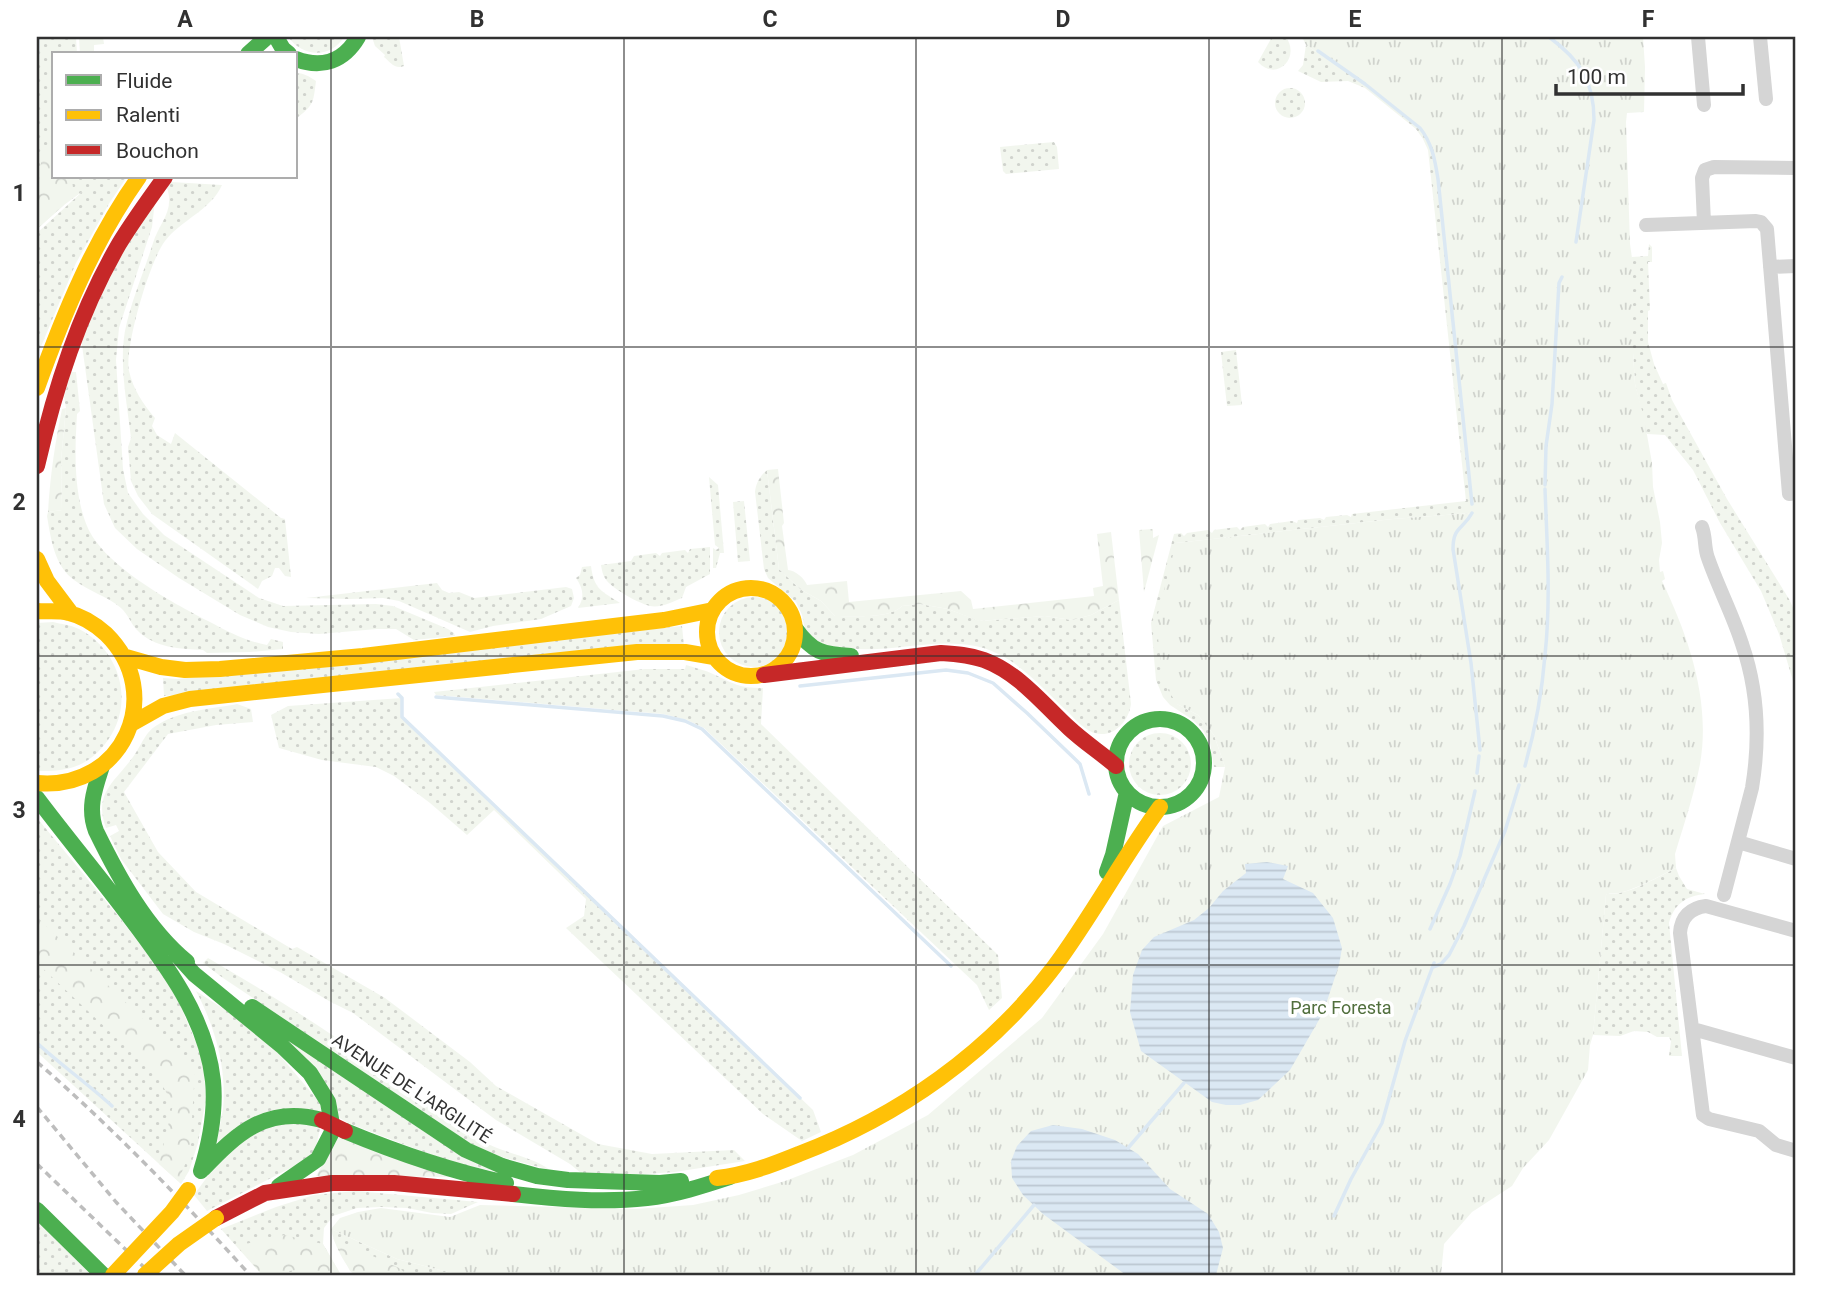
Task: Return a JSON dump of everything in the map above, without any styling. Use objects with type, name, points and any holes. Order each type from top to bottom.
[{"type":"main road","points":[[250,52],[267,37]]},
{"type":"main road","points":[[276,37],[287,52]]},
{"type":"main road","points":[[298,60],[312,64],[340,59],[350,51],[358,37]]},
{"type":"main road","points":[[37,388],[84,267],[119,203],[138,178]]},
{"type":"main road","points":[[37,466],[47,419],[93,290],[120,240],[164,178]]},
{"type":"main road","points":[[37,559],[51,589],[71,613]]},
{"type":"main road","points":[[894,658],[828,655],[815,651],[801,638],[783,603],[772,594],[758,589],[748,588],[727,595],[719,601],[707,625],[707,642],[714,657],[723,667],[750,677],[948,653],[987,660],[1013,676],[1078,736],[1116,766]]},
{"type":"main road","points":[[126,657],[161,667],[185,670],[220,669],[363,656],[664,620],[713,610]]},
{"type":"main road","points":[[37,611],[71,613],[93,622],[112,637],[126,657],[134,679],[135,701],[131,724],[120,747],[102,766],[78,780],[51,785],[37,783]]},
{"type":"main road","points":[[764,674],[778,668],[788,657],[794,643],[795,628]]},
{"type":"main road","points":[[131,724],[163,706],[191,699],[610,654],[669,652],[714,657]]},
{"type":"main road","points":[[1146,721],[1177,722],[1196,737],[1202,748],[1204,760],[1201,781],[1183,801],[1172,805],[1160,807],[1136,800],[1127,792],[1116,766],[1125,737],[1146,721]]},
{"type":"main road","points":[[1090,744],[1125,737]]},
{"type":"main road","name":"AVENUE DE L'ARGILITÉ","points":[[102,766],[93,798],[92,819],[119,875],[176,954],[228,992],[466,1150],[502,1166],[537,1176],[568,1180],[660,1183],[730,1177],[802,1154],[855,1132],[905,1103],[999,1031],[1029,997],[1052,970],[1160,807]]},
{"type":"main road","name":"AVENUE DE L'ARGILITÉ","points":[[1097,901],[1112,855],[1127,792]]},
{"type":"main road","points":[[37,798],[163,961],[193,1007],[208,1051],[214,1082],[210,1136],[201,1171]]},
{"type":"main road","points":[[145,1275],[193,1231],[296,1178],[326,1149],[332,1129],[332,1109],[325,1092],[310,1072],[271,1035],[193,973],[176,954]]},
{"type":"main road","points":[[113,1275],[172,1212],[201,1171],[224,1147],[245,1129],[271,1118],[297,1114],[322,1119],[409,1158],[504,1183],[591,1188],[660,1183]]},
{"type":"main road","points":[[265,1193],[332,1183],[394,1183],[603,1201],[676,1193],[730,1177]]},
{"type":"main road","points":[[37,1210],[103,1275]]},
{"type":"street","points":[[1698,37],[1704,106]]},
{"type":"street","points":[[1760,37],[1766,99]]},
{"type":"street","points":[[1704,223],[1702,178],[1709,168],[1796,168]]},
{"type":"street","points":[[1646,225],[1761,222],[1767,229],[1789,494],[1796,493]]},
{"type":"street","points":[[1770,267],[1796,266]]},
{"type":"street","points":[[1702,527],[1707,556],[1742,642],[1755,700],[1757,726],[1755,770],[1724,895]]},
{"type":"street","points":[[1738,842],[1796,859]]},
{"type":"street","points":[[1796,931],[1712,907],[1700,907],[1689,912],[1683,919],[1680,933],[1703,1115],[1709,1119],[1759,1131],[1776,1145],[1796,1150]]},
{"type":"street","points":[[1693,1030],[1796,1058]]},
{"type":"green space","points":[[37,37],[76,37],[77,52],[52,52],[52,178],[126,178],[76,263],[37,356],[37,233],[83,191],[37,229]]},
{"type":"green space","points":[[79,37],[103,37],[104,44],[94,45],[94,52],[80,52]]},
{"type":"green space","points":[[288,37],[344,37],[331,49],[316,53],[301,49]]},
{"type":"green space","points":[[372,37],[399,37],[404,66],[395,66],[384,57]]},
{"type":"green space","points":[[1272,37],[1286,37],[1290,53],[1284,65],[1272,70],[1258,62]]},
{"type":"green space","name":"Parc Foresta","points":[[1302,37],[1643,37],[1644,112],[1627,113],[1626,122],[1635,384],[1644,418],[1660,522],[1660,572],[1663,571],[1665,579],[1662,581],[1689,647],[1700,693],[1703,740],[1700,764],[1675,854],[1676,868],[1633,889],[1606,895],[1588,1070],[1549,1140],[1523,1168],[1512,1186],[1472,1212],[1444,1244],[1441,1275],[460,1275],[397,1259],[331,1229],[340,1218],[381,1208],[450,1217],[480,1205],[635,1209],[693,1205],[785,1181],[853,1155],[928,1115],[1042,1018],[1103,934],[1163,826],[1219,797],[1225,767],[1214,735],[1198,715],[1177,704],[1163,678],[1156,622],[1176,543],[1472,513],[1438,179],[1430,146],[1420,128],[1365,84],[1306,45]]},
{"type":"green space","points":[[1306,45],[1365,84],[1420,128],[1430,146],[1438,179],[1473,509],[1472,513],[1176,543],[1177,704],[1198,715],[1214,735],[1225,767],[1214,767],[1210,743],[1203,730],[1170,705],[1163,697],[1156,680],[1151,623],[1174,534],[1181,533],[1184,536],[1187,533],[1208,530],[1212,533],[1214,530],[1237,527],[1240,530],[1243,527],[1265,524],[1268,527],[1270,524],[1292,521],[1297,523],[1298,520],[1324,520],[1326,517],[1347,515],[1351,517],[1352,514],[1466,501],[1428,150],[1416,129],[1365,88],[1348,81],[1321,82],[1298,71],[1303,65]]},
{"type":"green space","points":[[298,73],[316,81],[312,103],[298,117]]},
{"type":"green space","points":[[1290,88],[1296,89],[1304,97],[1304,109],[1296,117],[1290,118],[1284,117],[1276,109],[1275,103],[1276,97],[1284,89]]},
{"type":"green space","points":[[1054,142],[1059,169],[1006,174],[1003,171],[1000,147]]},
{"type":"green space","points":[[43,145],[52,152],[52,178],[69,178],[73,186],[64,205],[37,229],[37,199]]},
{"type":"green space","points":[[171,182],[222,185],[211,201],[172,234],[159,251],[134,325],[128,360],[129,371],[139,396],[155,418],[152,426],[157,435],[171,444],[175,433],[285,519],[291,577],[275,568],[272,576],[262,581],[258,589],[152,514],[138,496],[131,481],[128,447],[131,438],[123,371],[123,344],[134,298],[168,210],[167,188]]},
{"type":"green space","points":[[155,201],[152,227],[119,328],[116,360],[123,469],[128,493],[143,514],[164,535],[259,598],[283,606],[393,606],[448,629],[455,636],[414,640],[396,629],[319,634],[268,627],[240,615],[179,578],[137,549],[115,528],[104,504],[81,338],[119,259]]},
{"type":"green space","points":[[1649,244],[1652,247],[1652,262],[1648,262],[1648,342],[1654,364],[1727,499],[1796,614],[1796,691],[1779,634],[1761,591],[1720,523],[1693,470],[1665,435],[1647,434],[1635,384],[1632,257],[1648,256]]},
{"type":"green space","points":[[1236,350],[1242,405],[1227,406],[1221,352]]},
{"type":"green space","points":[[71,372],[76,372],[80,411],[77,414],[76,427],[79,499],[87,526],[95,540],[107,555],[123,568],[176,604],[251,641],[267,645],[271,639],[283,642],[283,649],[207,653],[151,641],[137,630],[121,608],[67,574],[54,551],[47,516],[48,512],[62,510],[61,460],[66,408],[64,397]]},
{"type":"green space","points":[[66,408],[61,460],[62,510],[48,512],[57,435],[62,409]]},
{"type":"green space","points":[[778,469],[788,570],[799,575],[807,585],[847,581],[849,602],[961,591],[971,600],[973,609],[1094,596],[1093,588],[1103,586],[1097,534],[1111,532],[1119,600],[1091,615],[1072,620],[1045,616],[979,621],[948,609],[920,604],[902,606],[880,615],[835,616],[821,601],[800,589],[779,569],[767,470]]},
{"type":"green space","points":[[767,470],[779,569],[800,589],[821,601],[835,616],[880,615],[902,606],[920,604],[948,609],[980,621],[1045,616],[1072,620],[1091,615],[1119,600],[1131,704],[1126,719],[1108,733],[1093,732],[1081,725],[1022,669],[1004,657],[974,646],[942,644],[862,649],[818,645],[805,630],[796,602],[768,578],[764,569],[755,492],[759,480]]},
{"type":"green space","points":[[709,477],[718,485],[724,553],[720,553],[716,568],[713,568],[713,548],[719,548],[715,545]]},
{"type":"green space","points":[[744,501],[750,561],[738,562],[733,502]]},
{"type":"green space","points":[[1153,529],[1153,538],[1159,535],[1144,592],[1139,530]]},
{"type":"green space","points":[[710,547],[710,574],[686,587],[682,598],[662,605],[650,606],[627,596],[607,581],[601,565],[631,561],[634,556],[656,553],[660,556],[662,553],[685,550],[688,553],[690,549]]},
{"type":"green space","points":[[591,566],[597,585],[620,603],[578,608],[582,593],[576,578],[582,567]]},
{"type":"green space","points":[[437,583],[442,590],[449,593],[459,592],[474,598],[566,587],[572,589],[574,598],[571,606],[541,619],[470,632],[399,601],[383,598],[306,598]]},
{"type":"green space","points":[[754,597],[779,607],[789,632],[779,657],[754,667],[729,657],[719,632],[729,607]]},
{"type":"green space","points":[[53,622],[79,629],[105,650],[119,678],[121,710],[108,740],[92,758],[69,768],[37,771],[37,623]]},
{"type":"green space","points":[[682,626],[684,646],[164,696],[163,678],[178,679]]},
{"type":"green space","points":[[686,665],[737,685],[763,688],[761,724],[998,955],[1002,998],[989,1010],[977,985],[704,728],[663,714],[436,695],[434,692],[645,669],[685,669]]},
{"type":"green space","points":[[402,698],[403,717],[813,1110],[821,1132],[802,1141],[763,1114],[566,928],[584,916],[586,899],[494,810],[467,835],[394,776],[376,767],[322,760],[279,748],[271,715],[288,706]]},
{"type":"green space","points":[[237,704],[251,709],[253,722],[216,725],[168,734],[124,792],[158,852],[196,892],[292,949],[297,947],[385,998],[470,1062],[496,1086],[598,1144],[652,1154],[734,1150],[745,1161],[675,1172],[631,1175],[581,1173],[496,1120],[353,1013],[280,972],[194,932],[163,914],[121,859],[110,836],[119,831],[116,825],[106,828],[102,806],[104,797],[154,727],[187,713]]},
{"type":"green space","points":[[1160,733],[1182,742],[1191,764],[1182,786],[1160,795],[1138,786],[1129,764],[1138,742]]},
{"type":"green space","points":[[37,818],[172,986],[203,1059],[206,1099],[198,1143],[189,1171],[181,1184],[37,1052]]},
{"type":"green space","points":[[1676,868],[1687,889],[1705,894],[1682,902],[1669,923],[1682,1056],[1669,1056],[1669,1037],[1634,1031],[1620,1036],[1593,1035],[1606,895],[1633,889]]},
{"type":"green space","points":[[37,917],[195,1069],[190,1153],[178,1181],[159,1164],[173,1105],[158,1077],[37,963]]},
{"type":"green space","points":[[208,958],[325,1030],[481,1140],[550,1170],[498,1156],[470,1143],[223,978],[203,963]]},
{"type":"green space","points":[[196,991],[261,1033],[326,1110],[217,1142],[224,1094],[221,1063],[214,1033]]},
{"type":"green space","points":[[262,1018],[507,1174],[450,1162],[338,1117]]},
{"type":"green space","points":[[275,1122],[321,1124],[314,1156],[207,1211],[194,1195],[215,1166],[241,1138]]},
{"type":"green space","points":[[340,1135],[462,1177],[316,1176]]},
{"type":"green space","points":[[356,1191],[478,1202],[451,1214],[381,1207],[357,1208],[333,1216],[324,1228],[323,1244],[341,1275],[262,1275],[221,1229],[314,1195]]},
{"type":"green space","points":[[37,1220],[94,1275],[37,1275]]},
{"type":"green space","points":[[331,1229],[397,1259],[460,1275],[355,1275],[340,1254]]},
{"type":"green space","points":[[284,1235],[323,1244],[341,1275],[305,1275],[296,1270],[262,1275],[237,1246]]},
{"type":"green space","points":[[333,1238],[399,1268],[408,1275],[355,1275],[350,1271]]},
{"type":"shaded area","points":[[1267,862],[1288,866],[1283,879],[1313,893],[1333,918],[1342,948],[1323,1013],[1290,1070],[1258,1100],[1240,1105],[1226,1105],[1212,1102],[1141,1051],[1130,1012],[1133,975],[1142,950],[1154,937],[1194,920],[1209,908],[1223,891],[1246,873],[1245,864]]},
{"type":"shaded area","points":[[1053,1125],[1082,1129],[1115,1140],[1138,1154],[1170,1189],[1208,1214],[1219,1232],[1223,1248],[1216,1275],[1126,1275],[1043,1214],[1023,1195],[1012,1178],[1011,1161],[1017,1146],[1031,1131]]},
{"type":"waterway","points":[[37,74],[38,37]]},
{"type":"waterway","points":[[1549,37],[1569,54],[1583,72],[1593,106],[1594,120],[1576,242]]},
{"type":"waterway","points":[[1318,51],[1420,128],[1432,152],[1438,179],[1472,504]]},
{"type":"waterway","points":[[1545,485],[1559,283],[1562,277]]},
{"type":"waterway","points":[[1525,766],[1540,697],[1547,634],[1545,489]]},
{"type":"waterway","points":[[1472,513],[1457,532],[1453,549],[1471,663],[1480,750]]},
{"type":"waterway","points":[[800,686],[946,670],[968,673],[993,683],[1076,760],[1080,764],[1089,794]]},
{"type":"waterway","points":[[398,694],[402,698],[402,717],[800,1098]]},
{"type":"waterway","points":[[436,697],[663,716],[685,721],[702,729],[951,966]]},
{"type":"waterway","points":[[1477,773],[1479,756]]},
{"type":"waterway","points":[[1433,967],[1441,964],[1449,955],[1464,926],[1505,831],[1519,785]]},
{"type":"waterway","points":[[1430,929],[1460,856],[1475,791]]},
{"type":"waterway","points":[[1334,1216],[1382,1123],[1405,1041],[1434,963]]},
{"type":"waterway","points":[[37,1043],[112,1106]]},
{"type":"waterway","points":[[1128,1148],[1184,1083]]},
{"type":"waterway","points":[[975,1275],[1034,1205]]},
{"type":"railway","points":[[37,1062],[146,1165],[250,1275]]},
{"type":"railway","points":[[37,1107],[116,1202],[185,1275]]},
{"type":"railway","points":[[37,1164],[152,1275]]},
{"type":"traffic: fast","points":[[250,52],[267,37]]},
{"type":"traffic: fast","points":[[276,37],[287,52]]},
{"type":"traffic: fast","points":[[298,60],[315,63],[332,61],[346,52],[358,37]]},
{"type":"traffic: fast","points":[[795,628],[819,651],[851,656]]},
{"type":"traffic: fast","points":[[1160,719],[1177,723],[1191,732],[1200,746],[1204,763],[1200,780],[1191,794],[1177,803],[1160,807],[1143,803],[1129,794],[1120,780],[1116,763],[1120,746],[1129,732],[1143,723],[1160,719]]},
{"type":"traffic: fast","points":[[102,766],[92,806],[96,831],[114,867],[146,918],[172,949],[187,962]]},
{"type":"traffic: fast","points":[[1107,872],[1127,792]]},
{"type":"traffic: fast","points":[[37,798],[157,954],[183,993],[193,1014],[209,1058],[214,1093],[212,1127],[201,1171]]},
{"type":"traffic: fast","points":[[176,954],[194,974],[282,1046],[310,1073],[328,1102],[333,1130],[318,1159],[279,1186]]},
{"type":"traffic: fast","points":[[252,1007],[466,1150],[502,1166],[537,1176],[568,1180],[660,1183],[681,1181]]},
{"type":"traffic: fast","points":[[203,1169],[229,1144],[255,1125],[286,1116],[322,1120]]},
{"type":"traffic: fast","points":[[345,1131],[424,1161],[506,1183]]},
{"type":"traffic: fast","points":[[513,1194],[580,1200],[657,1197],[730,1177]]},
{"type":"traffic: fast","points":[[37,1210],[103,1275]]},
{"type":"traffic: slow","points":[[37,388],[81,279],[107,227],[138,178]]},
{"type":"traffic: slow","points":[[37,559],[47,581],[71,613]]},
{"type":"traffic: slow","points":[[751,588],[768,592],[782,601],[791,615],[795,632],[791,649],[782,663],[768,672],[751,676],[734,672],[720,663],[711,649],[707,632],[711,615],[720,601],[734,592],[751,588]]},
{"type":"traffic: slow","points":[[126,657],[161,667],[185,670],[220,669],[363,656],[664,620],[713,610]]},
{"type":"traffic: slow","points":[[37,611],[74,614],[106,634],[124,658],[133,684],[134,710],[127,734],[113,755],[93,772],[67,781],[37,783]]},
{"type":"traffic: slow","points":[[131,724],[163,706],[190,699],[637,652],[685,652],[714,657]]},
{"type":"traffic: slow","points":[[717,1178],[759,1169],[836,1139],[906,1101],[971,1054],[1001,1027],[1054,967],[1160,807]]},
{"type":"traffic: slow","points":[[113,1275],[172,1212],[188,1190]]},
{"type":"traffic: slow","points":[[145,1275],[179,1244],[216,1218]]},
{"type":"traffic: jam","points":[[37,466],[60,380],[80,324],[119,244],[164,178]]},
{"type":"traffic: jam","points":[[764,675],[941,653],[973,657],[997,666],[1019,681],[1075,733],[1116,766]]},
{"type":"traffic: jam","points":[[322,1120],[345,1131]]},
{"type":"traffic: jam","points":[[216,1218],[265,1193],[332,1183],[394,1183],[513,1194]]}]
